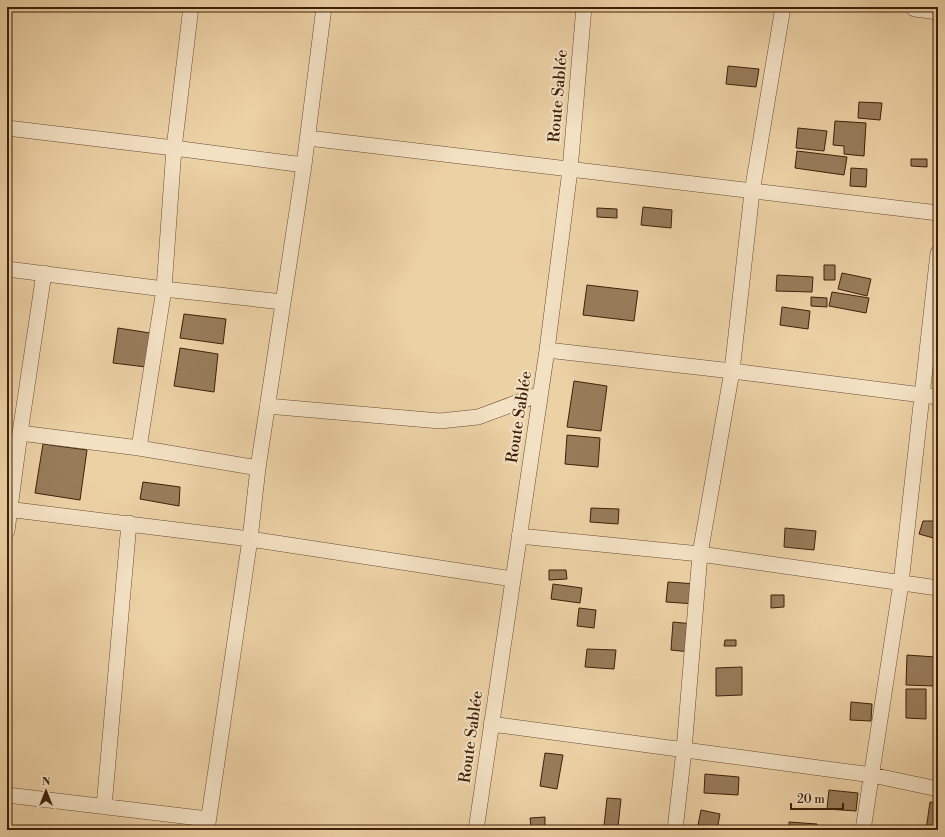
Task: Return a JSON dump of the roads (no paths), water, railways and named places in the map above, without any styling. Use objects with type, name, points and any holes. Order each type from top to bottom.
[{"type":"street","points":[[139,448],[164,289],[174,148],[191,7]]},
{"type":"street","points":[[7,795],[104,806],[208,824],[250,539],[267,406],[308,138],[324,7]]},
{"type":"street","name":"Route Sablée","points":[[476,830],[547,350],[570,170],[584,7]]},
{"type":"street","points":[[675,830],[684,750],[700,554],[732,371],[752,192],[784,7]]},
{"type":"street","points":[[914,7],[938,10]]},
{"type":"street","points":[[7,128],[304,165]]},
{"type":"street","points":[[308,138],[938,213]]},
{"type":"street","points":[[863,830],[901,583],[938,254]]},
{"type":"street","points":[[7,268],[164,289],[283,302]]},
{"type":"street","points":[[7,531],[8,510],[44,273]]},
{"type":"street","points":[[547,350],[732,371],[938,397]]},
{"type":"street","points":[[267,406],[440,421],[478,417],[540,394]]},
{"type":"street","points":[[20,432],[139,448],[258,468]]},
{"type":"street","points":[[8,510],[128,523],[250,539],[513,579]]},
{"type":"street","points":[[104,806],[128,523]]},
{"type":"street","points":[[519,536],[700,554],[938,588]]},
{"type":"street","points":[[491,724],[872,775],[938,789]]}]
